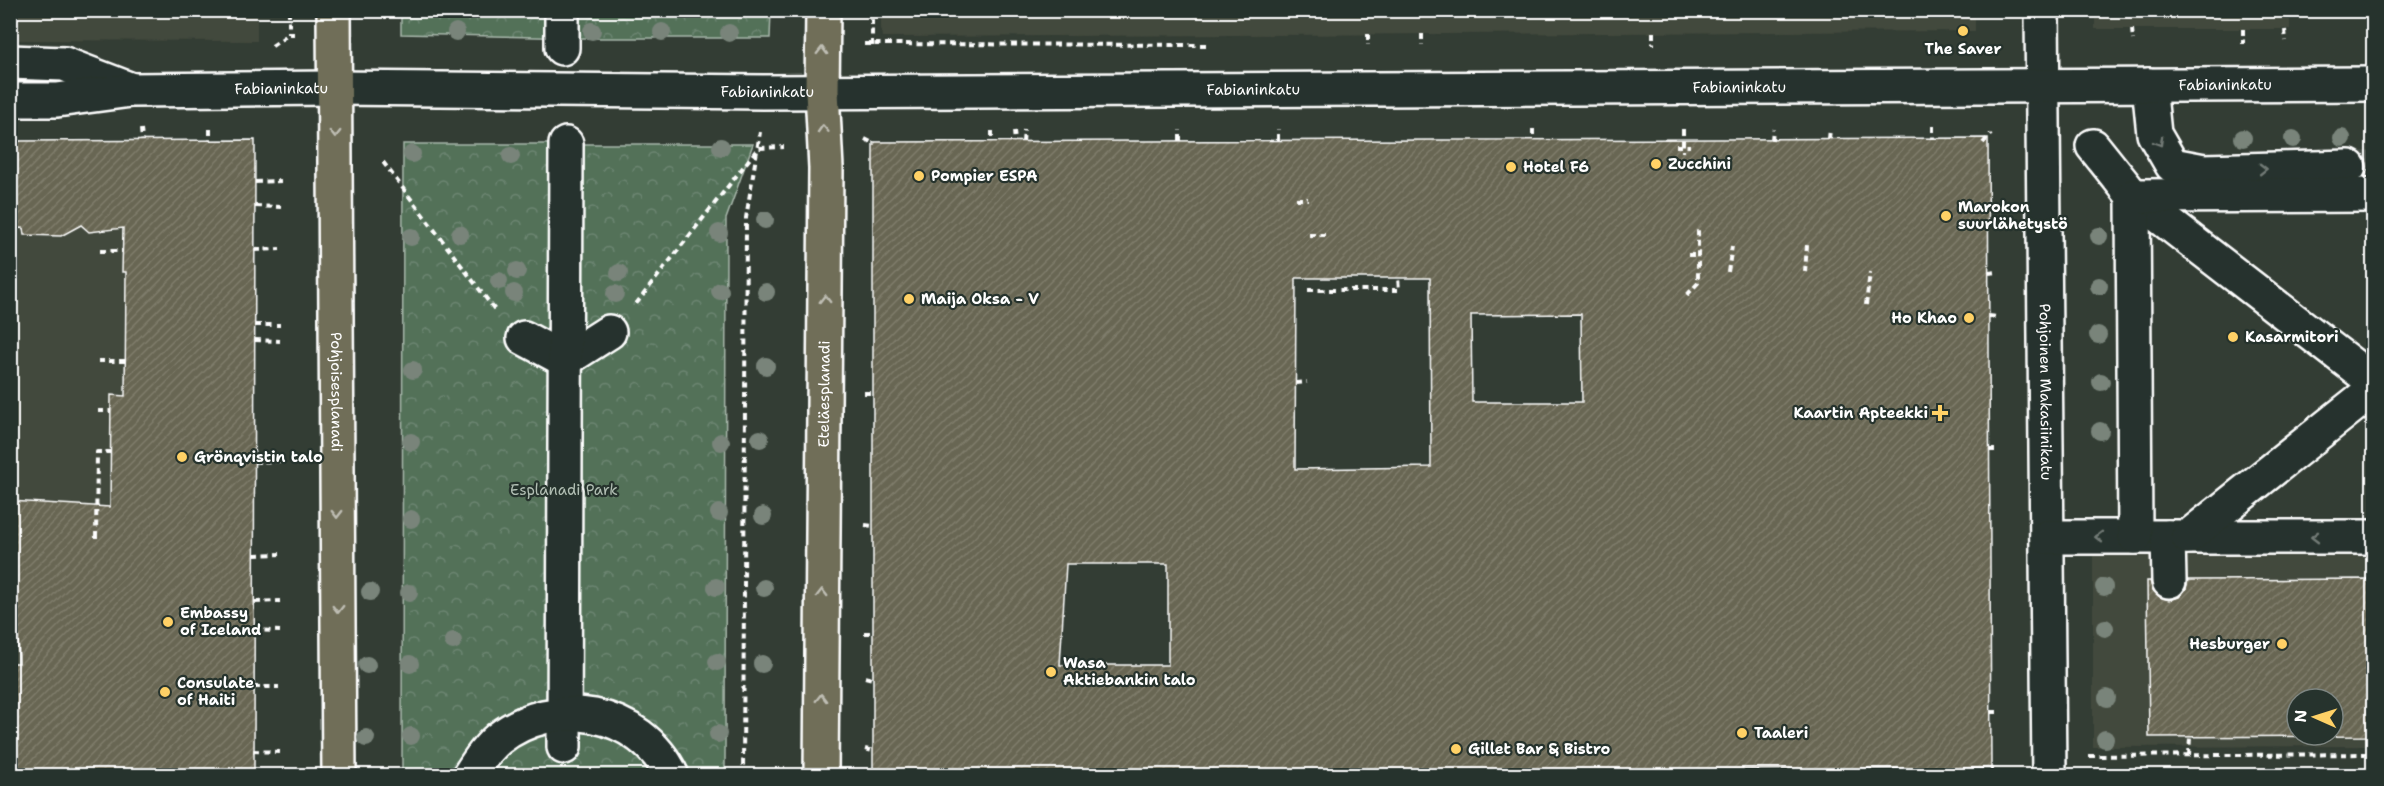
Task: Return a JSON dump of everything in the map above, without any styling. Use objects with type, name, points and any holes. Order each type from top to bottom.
[{"type":"main road","name":"Eteläesplanadi","points":[[821,776],[826,168],[822,91],[823,10]]},
{"type":"main road","name":"Pohjoisesplanadi","points":[[334,24],[339,776]]},
{"type":"street","points":[[562,10],[562,48]]},
{"type":"street","name":"Pohjoinen Makasiinikatu","points":[[2042,10],[2049,766]]},
{"type":"street","name":"Fabianinkatu","points":[[10,62],[64,64],[131,90]]},
{"type":"street","name":"Fabianinkatu","points":[[10,100],[57,100],[131,90],[335,88],[822,91],[2373,84]]},
{"type":"street","points":[[2149,85],[2154,134],[2172,165],[2204,171],[2349,167]]},
{"type":"street","points":[[564,747],[566,713],[566,144]]},
{"type":"street","points":[[2093,146],[2133,196],[2373,382]]},
{"type":"street","points":[[2133,196],[2373,195]]},
{"type":"street","points":[[2133,196],[2164,581]]},
{"type":"street","points":[[565,360],[609,332]]},
{"type":"street","points":[[524,338],[565,360]]},
{"type":"street","points":[[2162,537],[2373,389]]},
{"type":"street","points":[[2047,537],[2373,537]]},
{"type":"street","points":[[469,776],[481,757],[496,741],[514,728],[535,718],[566,713],[601,716],[621,724],[640,736],[657,752],[672,776]]},
{"type":"path","points":[[289,10],[289,34]]},
{"type":"path","points":[[267,49],[289,34],[334,24]]},
{"type":"path","points":[[2132,29],[2133,40]]},
{"type":"path","points":[[2285,30],[2286,41]]},
{"type":"path","points":[[1653,32],[1653,45]]},
{"type":"path","points":[[1368,34],[1368,45]]},
{"type":"path","points":[[1422,34],[1422,45]]},
{"type":"path","points":[[822,42],[895,45],[1210,45]]},
{"type":"path","points":[[1683,125],[1683,152]]},
{"type":"path","points":[[1772,140],[1773,125]]},
{"type":"path","points":[[1829,139],[1830,125]]},
{"type":"path","points":[[1933,125],[1933,139]]},
{"type":"path","points":[[743,776],[746,218],[760,128]]},
{"type":"path","points":[[210,129],[210,140]]},
{"type":"path","points":[[1983,143],[1991,134]]},
{"type":"path","points":[[864,138],[875,144]]},
{"type":"path","points":[[1676,147],[1690,146]]},
{"type":"path","points":[[609,332],[620,325],[758,148]]},
{"type":"path","points":[[383,162],[515,335],[524,338]]},
{"type":"path","points":[[255,182],[280,181]]},
{"type":"path","points":[[1296,199],[1308,199]]},
{"type":"path","points":[[255,206],[281,207]]},
{"type":"path","points":[[1687,295],[1698,283],[1698,227]]},
{"type":"path","points":[[1309,235],[1325,235]]},
{"type":"path","points":[[1805,272],[1807,245]]},
{"type":"path","points":[[1728,272],[1732,246]]},
{"type":"path","points":[[255,250],[280,249]]},
{"type":"path","points":[[100,251],[122,251]]},
{"type":"path","points":[[1688,255],[1699,255]]},
{"type":"path","points":[[1866,305],[1870,272]]},
{"type":"path","points":[[1989,273],[1998,272]]},
{"type":"path","points":[[1308,290],[1399,290],[1398,278]]},
{"type":"path","points":[[1989,316],[1997,317]]},
{"type":"path","points":[[255,325],[280,325]]},
{"type":"path","points":[[255,340],[280,341]]},
{"type":"path","points":[[98,361],[125,361]]},
{"type":"path","points":[[1296,382],[1307,382]]},
{"type":"path","points":[[98,411],[111,411]]},
{"type":"path","points":[[1989,450],[1998,450]]},
{"type":"path","points":[[96,538],[97,452],[110,452]]},
{"type":"path","points":[[254,462],[280,460]]},
{"type":"path","points":[[864,525],[873,526]]},
{"type":"path","points":[[255,555],[280,554]]},
{"type":"path","points":[[255,602],[280,601]]},
{"type":"path","points":[[254,630],[280,631]]},
{"type":"path","points":[[864,633],[873,633]]},
{"type":"path","points":[[864,677],[873,679]]},
{"type":"path","points":[[254,687],[279,687]]},
{"type":"path","points":[[1991,712],[2000,712]]},
{"type":"path","points":[[2189,755],[2190,737]]},
{"type":"path","points":[[865,749],[873,751]]},
{"type":"path","points":[[253,751],[280,752]]},
{"type":"path","points":[[2049,766],[2189,755],[2373,754]]},
{"type":"path","points":[[1686,776],[1687,770]]},
{"type":"shaded area","points":[[11,10],[257,11],[257,41],[11,40]]},
{"type":"shaded area","points":[[881,10],[1975,11],[1975,31],[882,37],[881,27]]},
{"type":"shaded area","points":[[2095,11],[2290,11],[2290,29],[2095,29]]},
{"type":"shaded area","name":"Grönqvistin talo","points":[[255,140],[253,751],[11,776],[11,141]]},
{"type":"shaded area","points":[[2093,537],[2373,537],[2373,746],[2345,746],[2345,687],[2285,687],[2285,746],[2093,747]]},
{"type":"green space","points":[[401,11],[771,11],[770,38],[583,38],[401,34]]},
{"type":"green space","name":"Esplanadi Park","points":[[403,144],[753,144],[726,219],[725,775],[402,776]]},
{"type":"building","points":[[1988,138],[1991,768],[873,776],[873,142]],"holes":[[[1296,278],[1430,278],[1431,467],[1295,469]],[[1581,314],[1582,402],[1472,402],[1471,315]],[[1066,564],[1168,564],[1168,665],[1060,665]]]},
{"type":"building","name":"Grönqvistin talo","points":[[255,140],[254,776],[10,776],[10,663],[19,663],[15,568],[10,568],[10,501],[110,507],[111,395],[125,396],[126,272],[122,272],[123,228],[89,232],[81,225],[61,236],[24,235],[23,228],[10,229],[10,141]]},
{"type":"building","points":[[2373,579],[2373,736],[2345,736],[2345,687],[2285,687],[2285,736],[2149,737],[2147,581],[2150,581],[2153,590],[2160,597],[2169,600],[2179,597],[2186,589],[2188,580]]},
{"type":"tunnel","points":[[2349,167],[2368,168],[2374,172]]},
{"type":"place","name":"The Saver","points":[[1963,31]]},
{"type":"place","name":"Zucchini","points":[[1656,164]]},
{"type":"place","name":"Hotel F6","points":[[1511,167]]},
{"type":"place","name":"Pompier ESPA","points":[[919,176]]},
{"type":"place","name":"Marokon suurlähetystö","points":[[1946,216]]},
{"type":"place","name":"Maija Oksa - V","points":[[909,299]]},
{"type":"place","name":"Ho Khao","points":[[1969,318]]},
{"type":"place","name":"Kasarmitori","points":[[2233,337]]},
{"type":"place","name":"Kaartin Apteekki","points":[[1940,413]]},
{"type":"place","name":"Grönqvistin talo","points":[[182,457]]},
{"type":"place","name":"Embassy of Iceland","points":[[168,622]]},
{"type":"place","name":"Hesburger","points":[[2282,644]]},
{"type":"place","name":"Wasa Aktiebankin talo","points":[[1051,672]]},
{"type":"place","name":"Consulate of Haiti","points":[[165,692]]},
{"type":"place","name":"Taaleri","points":[[1742,733]]},
{"type":"place","name":"Gillet Bar & Bistro","points":[[1456,749]]}]
